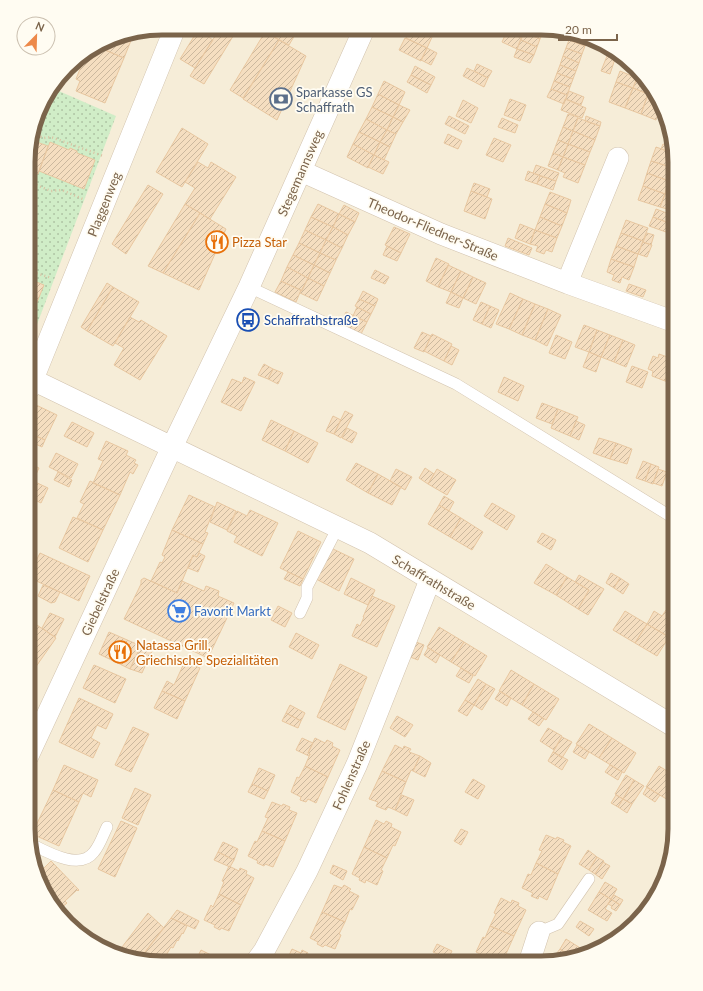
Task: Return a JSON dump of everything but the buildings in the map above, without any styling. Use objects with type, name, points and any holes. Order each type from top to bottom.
[{"type":"street","name":"Plaggenweg","points":[[35,370],[172,35]]},
{"type":"street","name":"Stegemannsweg","points":[[172,447],[249,287],[361,35]]},
{"type":"street","points":[[567,283],[618,158]]},
{"type":"street","name":"Theodor-Fliedner-Straße","points":[[301,171],[441,234],[567,283],[668,319]]},
{"type":"street","name":"Schaffrathstraße","points":[[35,384],[172,447],[370,543],[668,723]]},
{"type":"street","name":"Giebelstraße","points":[[35,741],[172,447]]},
{"type":"street","name":"Fohlenstraße","points":[[260,956],[307,871],[357,764],[430,580]]},
{"type":"street","points":[[531,956],[539,932]]},
{"type":"lane","points":[[249,287],[456,384],[668,516]]},
{"type":"lane","points":[[300,613],[307,598],[307,587],[338,527]]},
{"type":"lane","points":[[36,846],[58,857],[73,860],[88,858],[95,851],[107,826]]},
{"type":"lane","points":[[539,932],[558,924],[590,879]]},
{"type":"path","points":[[38,136],[44,138],[51,137],[120,163]]},
{"type":"path","points":[[35,184],[51,191],[62,190],[102,208]]},
{"type":"shaded area","points":[[558,36],[574,39],[612,56],[637,78],[647,91],[655,106],[664,129],[668,162],[668,838],[666,854],[661,870],[647,900],[625,925],[612,935],[597,943],[574,952],[541,956],[145,955],[129,952],[113,946],[98,939],[85,930],[72,919],[56,900],[48,885],[37,854],[35,838],[36,145],[39,129],[52,98],[61,85],[78,66],[106,48],[137,37]]},
{"type":"green space","points":[[57,90],[116,116],[35,330],[35,162],[39,129],[45,113]]},
{"type":"place","name":"Sparkasse GS Schaffrath","points":[[281,99]]},
{"type":"place","name":"Pizza Star","points":[[217,242]]},
{"type":"place","name":"Schaffrathstraße","points":[[248,320]]},
{"type":"place","name":"Favorit Markt","points":[[179,611]]},
{"type":"place","name":"Natassa Grill, Griechische Spezialitäten","points":[[120,652]]}]
